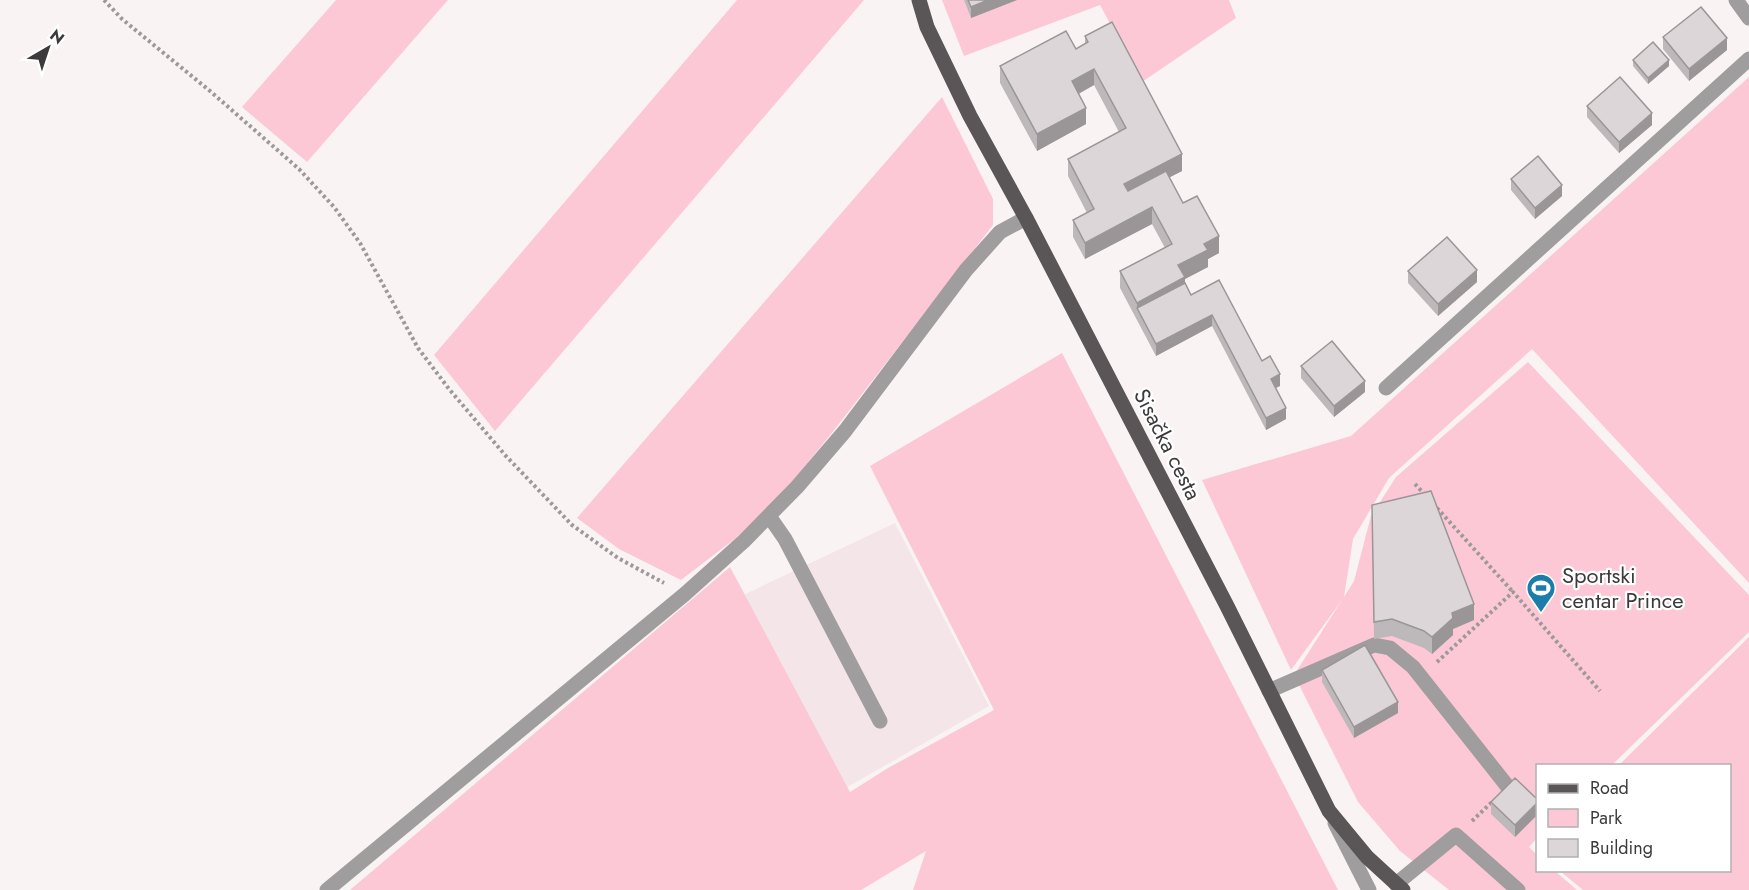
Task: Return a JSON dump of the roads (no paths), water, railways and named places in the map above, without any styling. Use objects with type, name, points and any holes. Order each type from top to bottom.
[{"type":"main road","name":"Sisačka cesta","points":[[919,0],[927,27],[970,116],[1026,218],[1329,812],[1367,857],[1399,887]]},
{"type":"street","points":[[1736,0],[1749,18]]},
{"type":"street","points":[[1386,388],[1749,59]]},
{"type":"street","points":[[327,890],[686,594],[744,542],[797,487],[845,431],[966,270],[1000,232],[1026,218]]},
{"type":"street","points":[[769,516],[785,539],[880,721]]},
{"type":"street","points":[[1269,691],[1374,645],[1390,648],[1413,667],[1508,788]]},
{"type":"street","points":[[1329,812],[1369,890]]},
{"type":"street","points":[[1399,887],[1456,835],[1518,890]]},
{"type":"place","name":"Sportski centar Prince","points":[[1541,614]]}]
